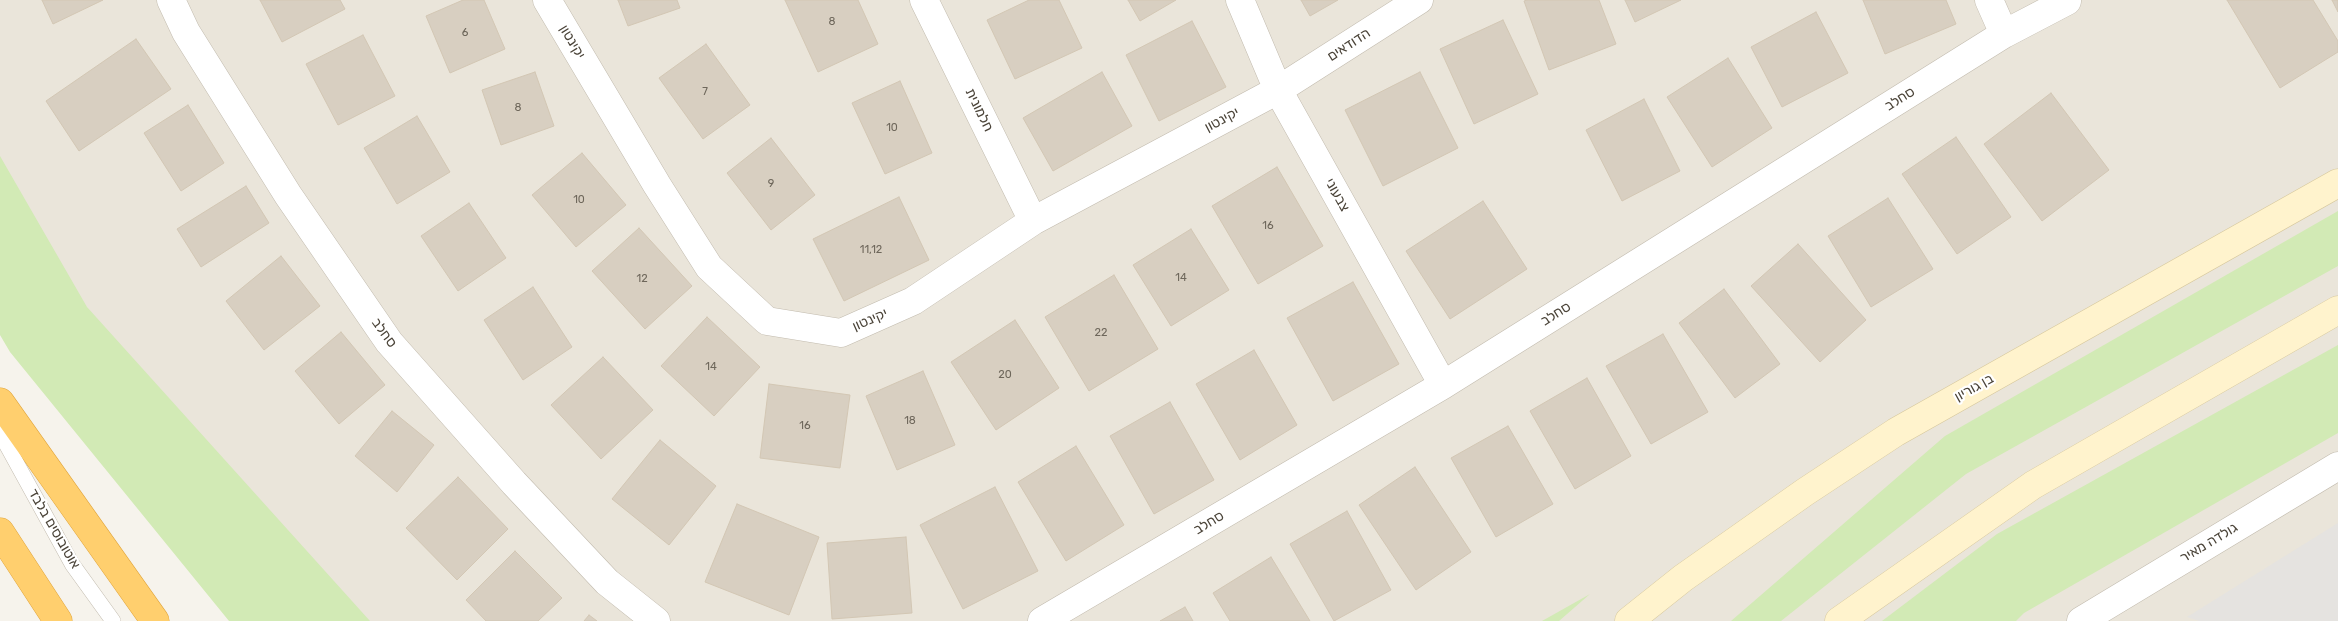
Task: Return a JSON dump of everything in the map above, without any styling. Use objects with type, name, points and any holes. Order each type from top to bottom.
[{"type":"highway","points":[[0,402],[155,621]]},
{"type":"highway","points":[[0,532],[58,621]]},
{"type":"main road","name":"בן גוריון","points":[[1629,621],[1691,572],[1805,492],[1896,432],[2338,183]]},
{"type":"main road","points":[[1839,621],[2033,485],[2338,310]]},
{"type":"street","name":"סחלב","points":[[171,0],[186,32],[288,195],[389,342],[514,483],[607,582],[656,621]]},
{"type":"street","name":"יקינטון","points":[[547,0],[657,186],[708,267],[767,321],[842,333],[912,301],[1033,221],[1278,90]]},
{"type":"street","name":"חלמונית","points":[[924,0],[1033,221]]},
{"type":"street","name":"צבעוני","points":[[1240,0],[1278,90],[1443,385]]},
{"type":"street","name":"הדודאים","points":[[1278,90],[1419,0]]},
{"type":"street","points":[[1989,0],[2004,34]]},
{"type":"street","name":"סחלב","points":[[1042,621],[1443,385],[2004,34],[2066,1]]},
{"type":"street","name":"גולדה מאיר","points":[[2081,621],[2338,466]]},
{"type":"lane","name":"אוטובוסים בלבד","points":[[0,433],[72,564],[113,621]]},
{"type":"shaded area","points":[[0,0],[2338,0],[2338,621],[292,621],[0,199]]},
{"type":"shaded area","points":[[2338,523],[2338,621],[2199,621],[2187,617]]},
{"type":"green space","points":[[0,156],[87,307],[370,621],[229,621],[10,352],[0,335]]},
{"type":"green space","points":[[2338,211],[2338,266],[1966,474],[1781,621],[1731,621],[1945,436]]},
{"type":"green space","points":[[2338,345],[2338,433],[2024,613],[2016,621],[1882,621],[1997,534]]},
{"type":"green space","points":[[1590,594],[1559,621],[1542,621]]},
{"type":"building","points":[[42,0],[103,0],[53,24]]},
{"type":"building","points":[[260,0],[340,0],[345,9],[282,42]]},
{"type":"building","points":[[463,0],[484,0],[505,49],[450,73],[426,16]]},
{"type":"building","points":[[618,0],[677,0],[680,8],[628,26]]},
{"type":"building","points":[[785,0],[858,0],[878,44],[818,72]]},
{"type":"building","points":[[1029,0],[1059,0],[1082,48],[1015,79],[987,20]]},
{"type":"building","points":[[1128,0],[1176,0],[1140,21]]},
{"type":"building","points":[[1301,0],[1338,0],[1310,16]]},
{"type":"building","points":[[1599,0],[1616,44],[1549,70],[1524,1]]},
{"type":"building","points":[[1625,0],[1681,0],[1635,22]]},
{"type":"building","points":[[1863,0],[1946,0],[1956,24],[1885,54]]},
{"type":"building","points":[[2227,0],[2313,0],[2338,41],[2338,52],[2280,88]]},
{"type":"building","points":[[2332,0],[2338,0],[2338,12]]},
{"type":"building","points":[[1816,12],[1848,73],[1782,107],[1751,47]]},
{"type":"building","points":[[1503,20],[1538,94],[1474,124],[1440,49]]},
{"type":"building","points":[[1192,21],[1226,87],[1159,121],[1126,55]]},
{"type":"building","points":[[363,35],[395,96],[338,125],[306,64]]},
{"type":"building","points":[[136,39],[171,89],[79,151],[46,101]]},
{"type":"building","points":[[706,44],[750,105],[703,139],[659,78]]},
{"type":"building","points":[[1728,58],[1772,128],[1712,167],[1667,97]]},
{"type":"building","points":[[535,72],[554,126],[501,145],[482,90]]},
{"type":"building","points":[[1102,72],[1132,126],[1053,171],[1023,118]]},
{"type":"building","points":[[1420,72],[1458,148],[1383,186],[1345,110]]},
{"type":"building","points":[[900,81],[932,153],[885,174],[852,103]]},
{"type":"building","points":[[2051,93],[2109,170],[2042,221],[1984,144]]},
{"type":"building","points":[[1644,99],[1680,171],[1622,201],[1586,130]]},
{"type":"building","points":[[188,105],[224,163],[181,191],[144,133]]},
{"type":"building","points":[[417,116],[450,172],[397,204],[364,148]]},
{"type":"building","points":[[1956,137],[2011,217],[1957,254],[1902,174]]},
{"type":"building","points":[[771,138],[815,195],[771,230],[727,173]]},
{"type":"building","points":[[582,153],[626,205],[576,247],[532,195]]},
{"type":"building","points":[[1277,167],[1323,246],[1258,284],[1212,206]]},
{"type":"building","points":[[246,186],[269,223],[201,267],[177,229]]},
{"type":"building","points":[[899,197],[929,260],[844,301],[813,239]]},
{"type":"building","points":[[1888,198],[1933,269],[1871,307],[1828,236]]},
{"type":"building","points":[[1483,201],[1527,269],[1450,319],[1406,251]]},
{"type":"building","points":[[469,203],[506,258],[458,291],[421,236]]},
{"type":"building","points":[[639,228],[692,286],[645,329],[592,271]]},
{"type":"building","points":[[1191,229],[1229,290],[1171,326],[1133,265]]},
{"type":"building","points":[[1798,244],[1866,320],[1820,362],[1751,286]]},
{"type":"building","points":[[281,256],[320,306],[264,350],[226,301]]},
{"type":"building","points":[[1114,275],[1158,349],[1089,391],[1045,317]]},
{"type":"building","points":[[1353,282],[1399,364],[1333,401],[1287,318]]},
{"type":"building","points":[[533,287],[572,347],[523,380],[484,320]]},
{"type":"building","points":[[1724,289],[1780,364],[1735,398],[1679,323]]},
{"type":"building","points":[[707,317],[760,367],[714,416],[661,366]]},
{"type":"building","points":[[1015,320],[1059,388],[996,430],[951,362]]},
{"type":"building","points":[[341,332],[385,385],[339,424],[295,371]]},
{"type":"building","points":[[1663,334],[1708,412],[1651,444],[1606,366]]},
{"type":"building","points":[[1254,350],[1297,425],[1240,460],[1196,384]]},
{"type":"building","points":[[603,357],[653,410],[601,459],[551,405]]},
{"type":"building","points":[[923,371],[955,445],[897,470],[866,396]]},
{"type":"building","points":[[1587,378],[1631,456],[1575,489],[1530,411]]},
{"type":"building","points":[[769,384],[850,395],[840,468],[760,458]]},
{"type":"building","points":[[1170,402],[1214,480],[1154,514],[1110,436]]},
{"type":"building","points":[[392,411],[434,445],[397,492],[355,456]]},
{"type":"building","points":[[1508,426],[1553,504],[1496,537],[1451,458]]},
{"type":"building","points":[[660,440],[716,486],[669,545],[612,499]]},
{"type":"building","points":[[1076,446],[1124,525],[1066,561],[1018,482]]},
{"type":"building","points":[[1415,467],[1471,552],[1416,590],[1359,505]]},
{"type":"building","points":[[458,477],[508,529],[457,580],[406,528]]},
{"type":"building","points":[[995,487],[1038,571],[963,609],[920,525]]},
{"type":"building","points":[[737,504],[819,537],[789,615],[705,582]]},
{"type":"building","points":[[1347,511],[1391,590],[1334,621],[1290,544]]},
{"type":"building","points":[[906,537],[912,613],[832,619],[827,543]]},
{"type":"building","points":[[515,551],[562,598],[538,621],[486,621],[466,600]]},
{"type":"building","points":[[1271,557],[1310,621],[1230,621],[1213,593]]},
{"type":"building","points":[[1185,607],[1193,621],[1160,621]]},
{"type":"building","points":[[589,615],[597,621],[584,621]]}]
